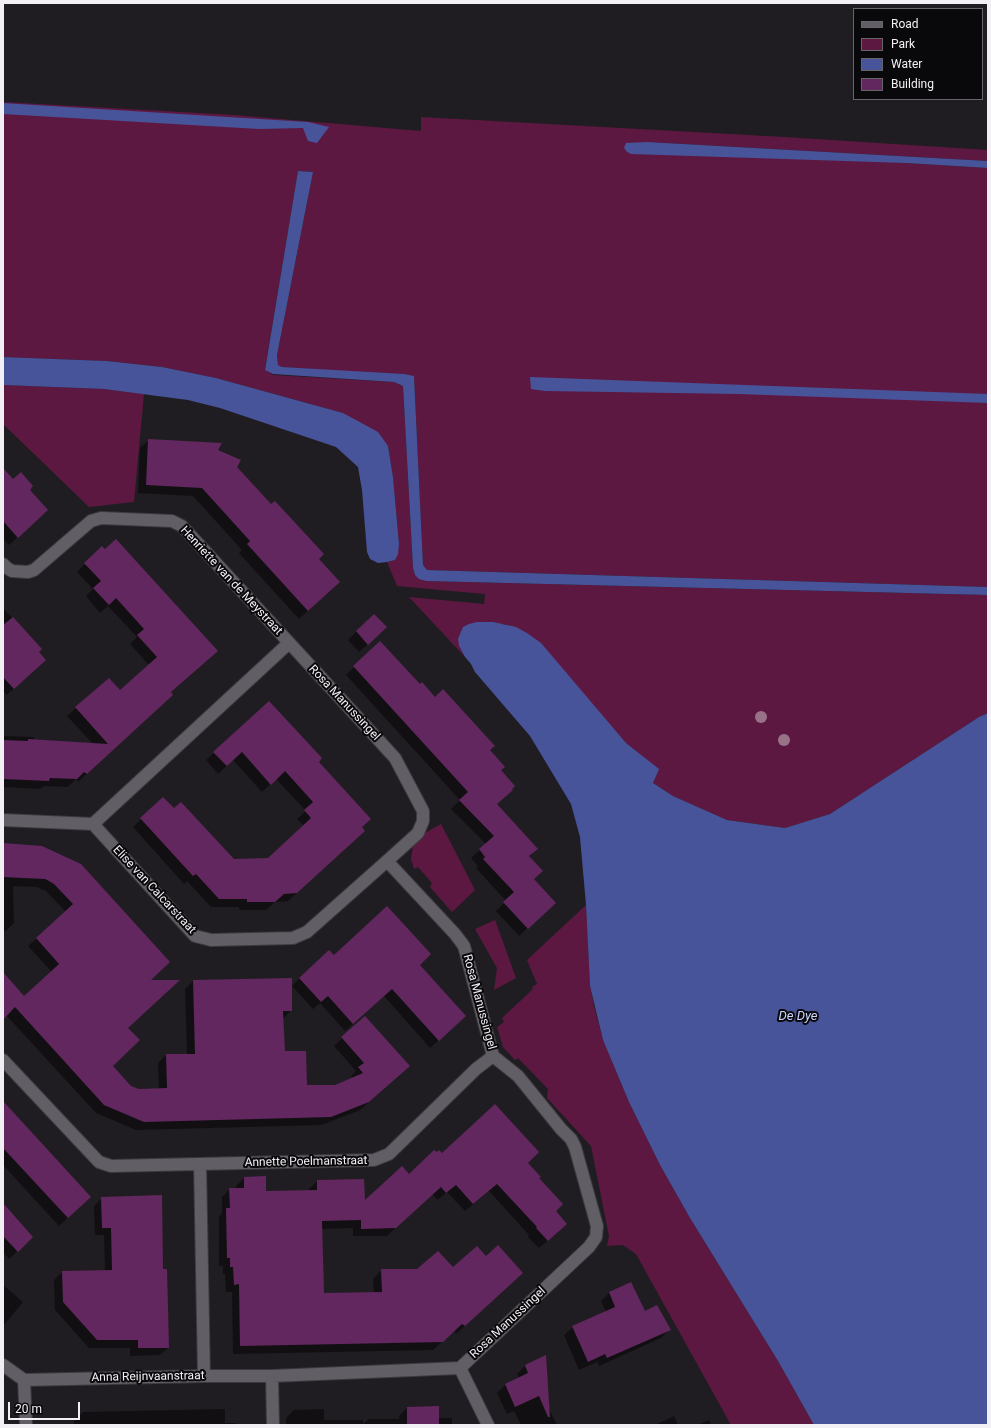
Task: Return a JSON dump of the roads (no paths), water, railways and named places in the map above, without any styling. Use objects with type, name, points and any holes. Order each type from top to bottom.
[{"type":"street","name":"Henriette van de Meystraat","points":[[3,564],[12,571],[28,572],[34,570],[91,521],[101,518],[172,521],[182,526],[289,643]]},
{"type":"street","points":[[3,820],[93,824],[289,643]]},
{"type":"street","name":"Rosa Manussingel","points":[[289,643],[395,758],[423,811],[423,822],[418,833],[387,861],[455,934],[464,946],[493,1056],[518,1076],[561,1129],[571,1139],[575,1147],[597,1226],[596,1238],[589,1248],[460,1368],[488,1425]]},
{"type":"street","name":"Elise van Calcarstraat","points":[[93,824],[195,936],[211,940],[292,938],[307,932],[387,861]]},
{"type":"street","name":"Annette Poelmanstraat","points":[[3,1060],[99,1162],[111,1166],[374,1160],[389,1154],[476,1069],[493,1056]]},
{"type":"street","points":[[200,1164],[204,1376]]},
{"type":"street","points":[[3,1365],[24,1380],[26,1425]]},
{"type":"street","name":"Anna Reijnvaanstraat","points":[[24,1380],[272,1376],[460,1368]]},
{"type":"street","points":[[272,1376],[273,1425]]},
{"type":"water","points":[[3,103],[308,122],[329,127],[317,143],[308,141],[303,128],[259,129],[3,114]]},
{"type":"water","points":[[647,142],[988,161],[988,168],[906,163],[631,154],[624,148],[626,143]]},
{"type":"water","points":[[298,171],[313,172],[277,355],[278,365],[282,367],[404,374],[414,376],[423,565],[427,570],[988,587],[988,595],[426,581],[419,579],[415,575],[413,568],[403,386],[394,382],[273,374],[265,370]]},
{"type":"water","points":[[3,357],[107,361],[162,367],[216,378],[343,413],[378,432],[388,446],[393,477],[399,544],[398,554],[395,560],[378,563],[370,559],[367,552],[362,490],[358,467],[336,447],[220,408],[188,400],[104,389],[3,385]]},
{"type":"water","points":[[530,377],[988,394],[988,403],[739,394],[545,391],[531,389]]},
{"type":"water","name":"De Dye","points":[[477,622],[493,622],[516,627],[541,643],[626,743],[659,769],[653,783],[673,796],[727,820],[785,828],[830,814],[979,717],[988,713],[988,1425],[814,1425],[778,1361],[690,1218],[660,1165],[629,1102],[603,1040],[590,986],[586,905],[580,837],[571,804],[530,736],[475,672],[459,646],[458,639],[463,627]]}]
